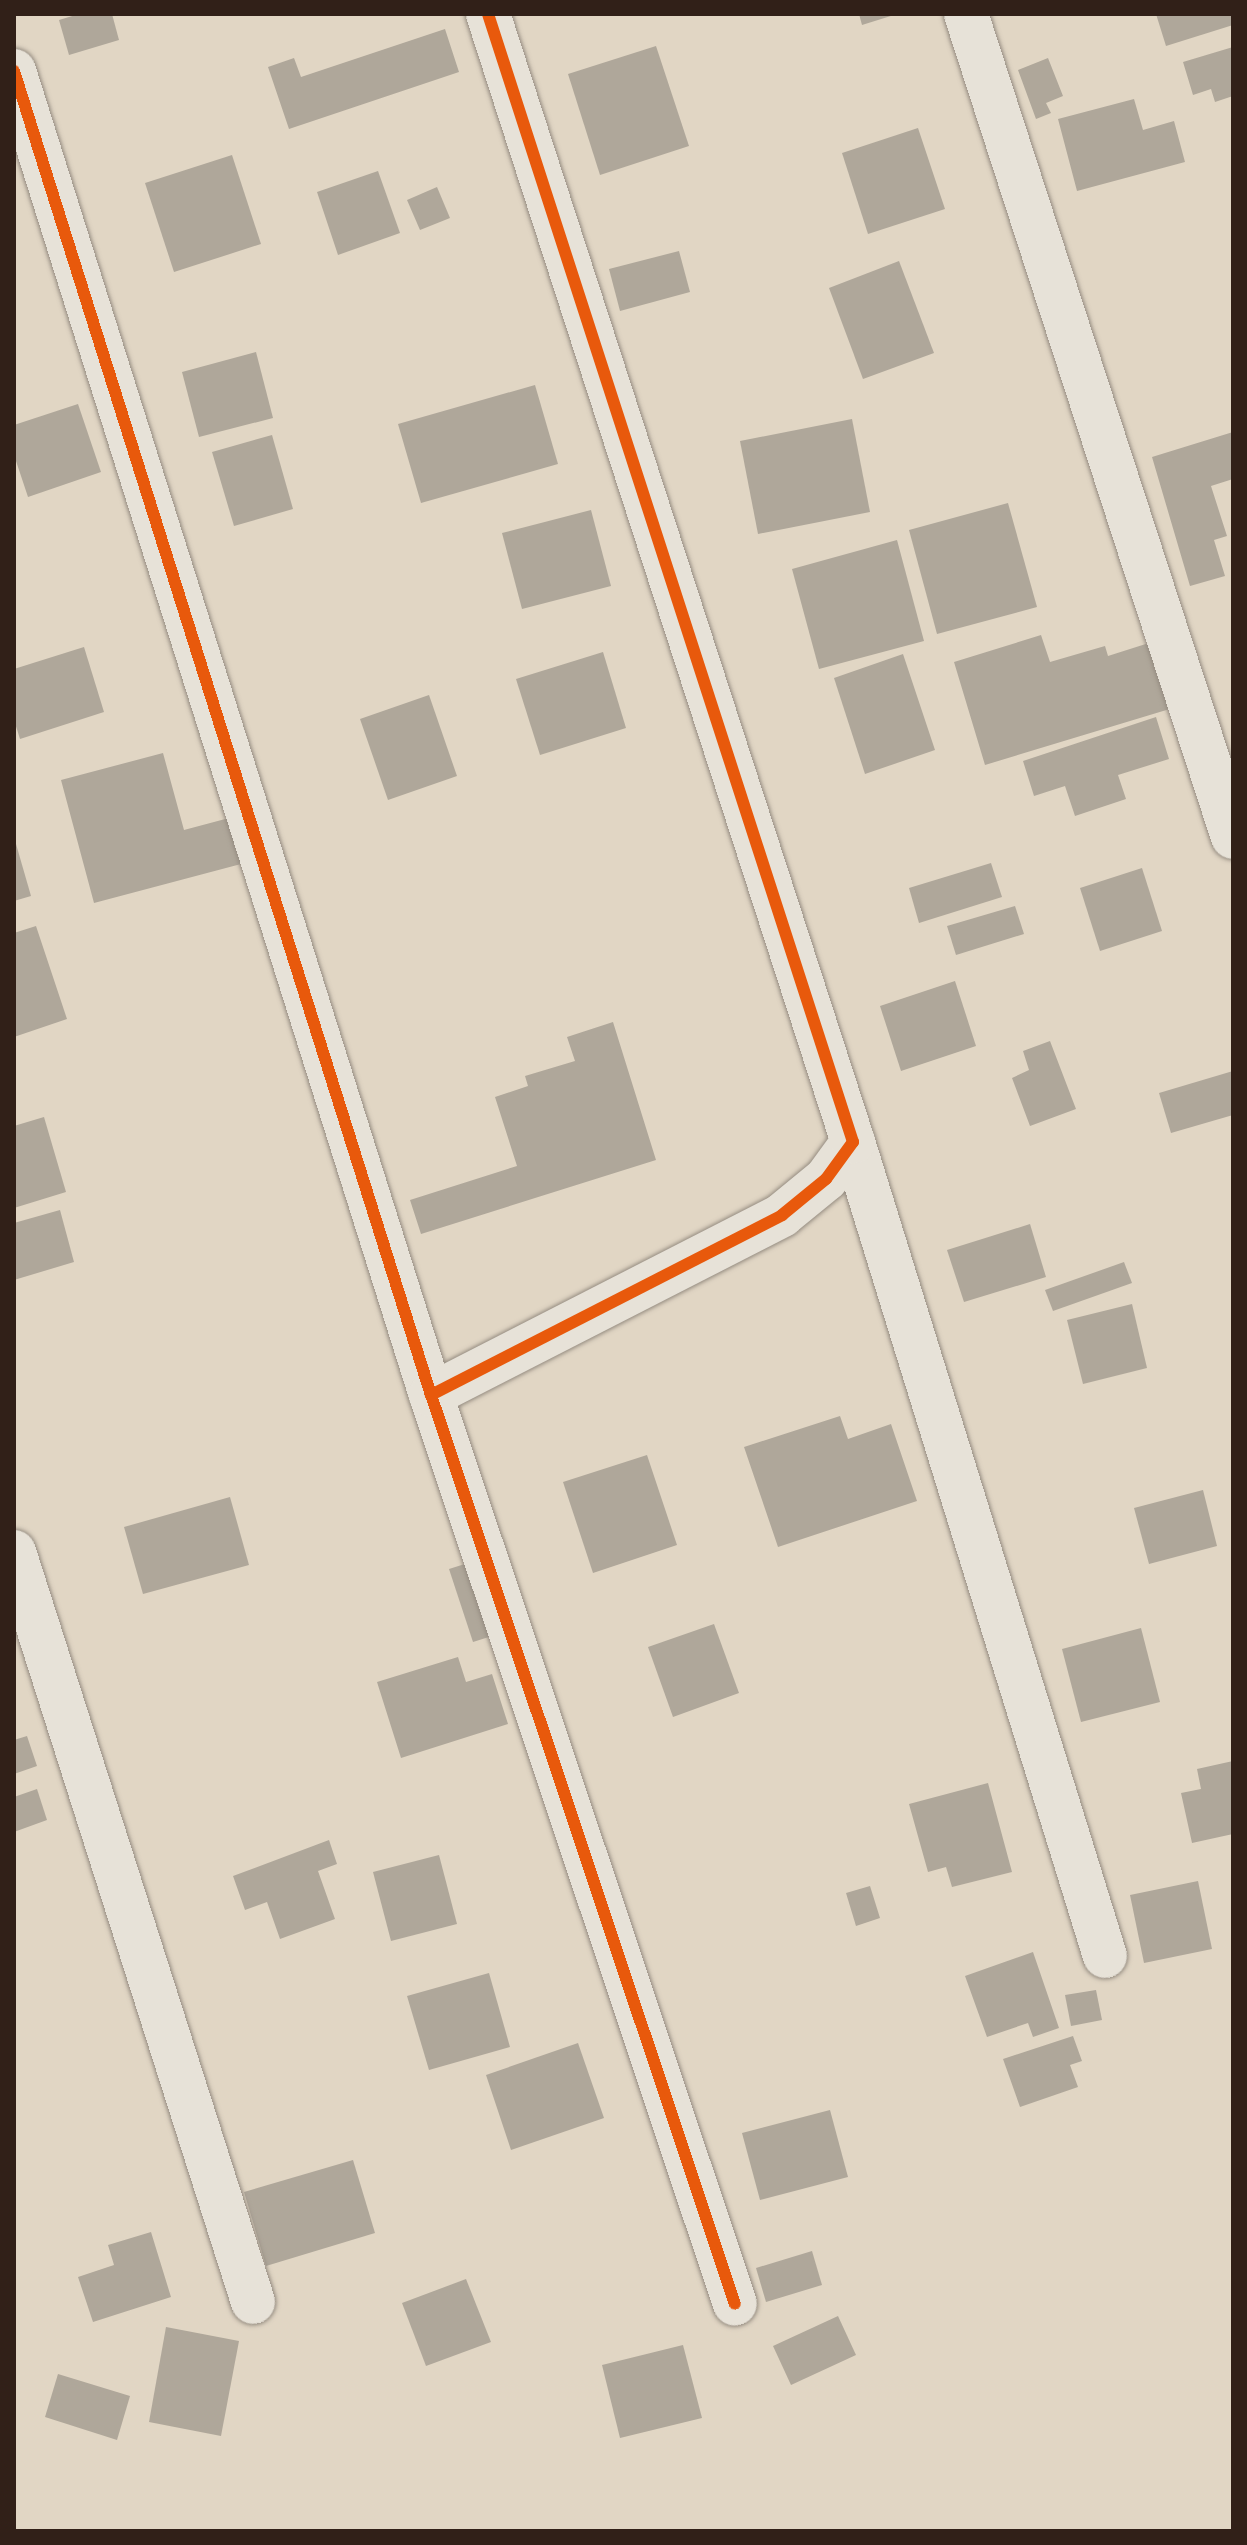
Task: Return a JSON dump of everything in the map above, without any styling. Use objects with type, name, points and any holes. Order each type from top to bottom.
[{"type":"street","points":[[488,14],[853,1142],[1105,1956]]},
{"type":"street","points":[[966,14],[1233,837]]},
{"type":"street","points":[[14,71],[431,1395],[735,2304]]},
{"type":"street","points":[[431,1395],[782,1215],[826,1179],[853,1142]]},
{"type":"street","points":[[14,1552],[253,2302]]},
{"type":"building","points":[[79,14],[112,14],[119,40],[69,55],[59,20]]},
{"type":"building","points":[[859,14],[894,14],[894,15],[862,25]]},
{"type":"building","points":[[1156,14],[1233,14],[1233,25],[1166,46]]},
{"type":"building","points":[[445,29],[459,72],[289,129],[268,67],[294,58],[301,77]]},
{"type":"building","points":[[656,46],[689,146],[600,175],[568,74]]},
{"type":"building","points":[[1233,47],[1233,96],[1215,102],[1211,89],[1193,95],[1183,62]]},
{"type":"building","points":[[1048,58],[1063,96],[1046,103],[1051,113],[1036,119],[1018,70]]},
{"type":"building","points":[[1134,99],[1143,130],[1174,121],[1185,162],[1077,191],[1058,119]]},
{"type":"building","points":[[918,128],[945,209],[868,234],[842,153]]},
{"type":"building","points":[[232,155],[261,244],[174,272],[145,183]]},
{"type":"building","points":[[378,171],[400,233],[338,255],[317,192]]},
{"type":"building","points":[[437,187],[450,218],[420,230],[407,200]]},
{"type":"building","points":[[679,251],[690,292],[620,311],[609,269]]},
{"type":"building","points":[[899,261],[934,353],[863,379],[829,288]]},
{"type":"building","points":[[256,352],[273,418],[199,437],[182,372]]},
{"type":"building","points":[[535,385],[558,464],[421,503],[398,424]]},
{"type":"building","points":[[78,404],[101,472],[28,497],[14,455],[14,425]]},
{"type":"building","points":[[852,419],[870,512],[758,534],[740,441]]},
{"type":"building","points":[[1233,432],[1233,479],[1211,486],[1227,536],[1214,540],[1225,576],[1190,586],[1152,457]]},
{"type":"building","points":[[272,435],[293,509],[234,526],[212,452]]},
{"type":"building","points":[[1008,503],[1037,607],[937,634],[909,530]]},
{"type":"building","points":[[591,510],[611,586],[522,609],[502,533]]},
{"type":"building","points":[[897,540],[924,641],[819,669],[792,569]]},
{"type":"building","points":[[1041,635],[1050,662],[1105,646],[1108,656],[1152,642],[1173,708],[985,765],[954,662]]},
{"type":"building","points":[[84,647],[104,712],[20,739],[14,720],[14,669]]},
{"type":"building","points":[[603,652],[626,728],[540,755],[516,679]]},
{"type":"building","points":[[903,654],[935,750],[865,774],[834,678]]},
{"type":"building","points":[[429,695],[457,776],[388,800],[360,719]]},
{"type":"building","points":[[1156,717],[1169,759],[1118,775],[1126,799],[1075,816],[1065,786],[1034,796],[1023,761]]},
{"type":"building","points":[[163,753],[184,830],[229,818],[241,864],[94,903],[61,780]]},
{"type":"building","points":[[14,837],[31,896],[14,901]]},
{"type":"building","points":[[991,863],[1002,897],[919,923],[909,888]]},
{"type":"building","points":[[1142,868],[1162,931],[1100,951],[1080,888]]},
{"type":"building","points":[[1015,906],[1024,934],[956,955],[947,926]]},
{"type":"building","points":[[36,926],[67,1019],[14,1037],[14,933]]},
{"type":"building","points":[[955,981],[976,1046],[901,1071],[880,1006]]},
{"type":"building","points":[[613,1022],[656,1160],[421,1234],[410,1200],[517,1166],[495,1097],[528,1086],[525,1076],[575,1061],[567,1037]]},
{"type":"building","points":[[1050,1041],[1076,1109],[1030,1126],[1012,1078],[1029,1070],[1023,1051]]},
{"type":"building","points":[[1233,1071],[1233,1115],[1171,1133],[1159,1093]]},
{"type":"building","points":[[44,1117],[66,1192],[14,1208],[14,1126]]},
{"type":"building","points":[[60,1210],[74,1262],[14,1280],[14,1223]]},
{"type":"building","points":[[1030,1224],[1046,1277],[964,1302],[947,1250]]},
{"type":"building","points":[[1124,1262],[1132,1283],[1053,1311],[1045,1290]]},
{"type":"building","points":[[1132,1304],[1147,1368],[1083,1384],[1067,1320]]},
{"type":"building","points":[[840,1416],[848,1439],[891,1424],[917,1501],[778,1547],[744,1447]]},
{"type":"building","points":[[647,1455],[677,1545],[593,1573],[563,1482]]},
{"type":"building","points":[[1203,1490],[1217,1546],[1149,1564],[1134,1508]]},
{"type":"building","points":[[230,1497],[249,1565],[143,1594],[124,1527]]},
{"type":"building","points":[[468,1563],[492,1636],[473,1642],[449,1569]]},
{"type":"building","points":[[714,1624],[739,1693],[673,1717],[648,1647]]},
{"type":"building","points":[[1141,1628],[1160,1702],[1081,1722],[1062,1649]]},
{"type":"building","points":[[458,1657],[466,1682],[492,1674],[508,1724],[401,1758],[377,1682]]},
{"type":"building","points":[[27,1736],[37,1766],[14,1774],[14,1740]]},
{"type":"building","points":[[1233,1761],[1233,1834],[1192,1843],[1181,1793],[1201,1789],[1197,1769]]},
{"type":"building","points":[[988,1783],[1012,1872],[952,1887],[946,1867],[928,1872],[909,1804]]},
{"type":"building","points":[[37,1789],[47,1820],[14,1832],[14,1797]]},
{"type":"building","points":[[329,1840],[337,1864],[318,1871],[335,1919],[280,1939],[267,1902],[245,1910],[233,1876]]},
{"type":"building","points":[[439,1855],[457,1924],[391,1941],[373,1872]]},
{"type":"building","points":[[1198,1881],[1212,1949],[1144,1963],[1130,1895]]},
{"type":"building","points":[[870,1886],[880,1918],[856,1926],[846,1893]]},
{"type":"building","points":[[1033,1952],[1059,2028],[1033,2037],[1028,2023],[987,2037],[965,1976]]},
{"type":"building","points":[[489,1973],[510,2047],[429,2070],[407,1996]]},
{"type":"building","points":[[1096,1990],[1102,2020],[1071,2026],[1065,1995]]},
{"type":"building","points":[[1073,2036],[1082,2061],[1070,2065],[1078,2087],[1020,2107],[1003,2059]]},
{"type":"building","points":[[578,2043],[604,2118],[511,2150],[486,2075]]},
{"type":"building","points":[[830,2110],[848,2177],[760,2200],[742,2133]]},
{"type":"building","points":[[353,2160],[375,2233],[266,2266],[244,2192]]},
{"type":"building","points":[[151,2232],[171,2297],[93,2322],[78,2277],[114,2265],[108,2245]]},
{"type":"building","points":[[812,2251],[822,2285],[766,2302],[756,2268]]},
{"type":"building","points":[[466,2279],[491,2342],[426,2366],[402,2303]]},
{"type":"building","points":[[838,2316],[856,2355],[791,2385],[773,2346]]},
{"type":"building","points":[[166,2327],[239,2341],[221,2436],[149,2422]]},
{"type":"building","points":[[683,2345],[702,2418],[620,2438],[602,2365]]},
{"type":"building","points":[[58,2374],[130,2396],[117,2440],[45,2417]]},
{"type":"cycle path","points":[[431,1395],[782,1215],[826,1179],[853,1142],[488,14]]},
{"type":"cycle path","points":[[14,71],[431,1395],[735,2304]]}]
